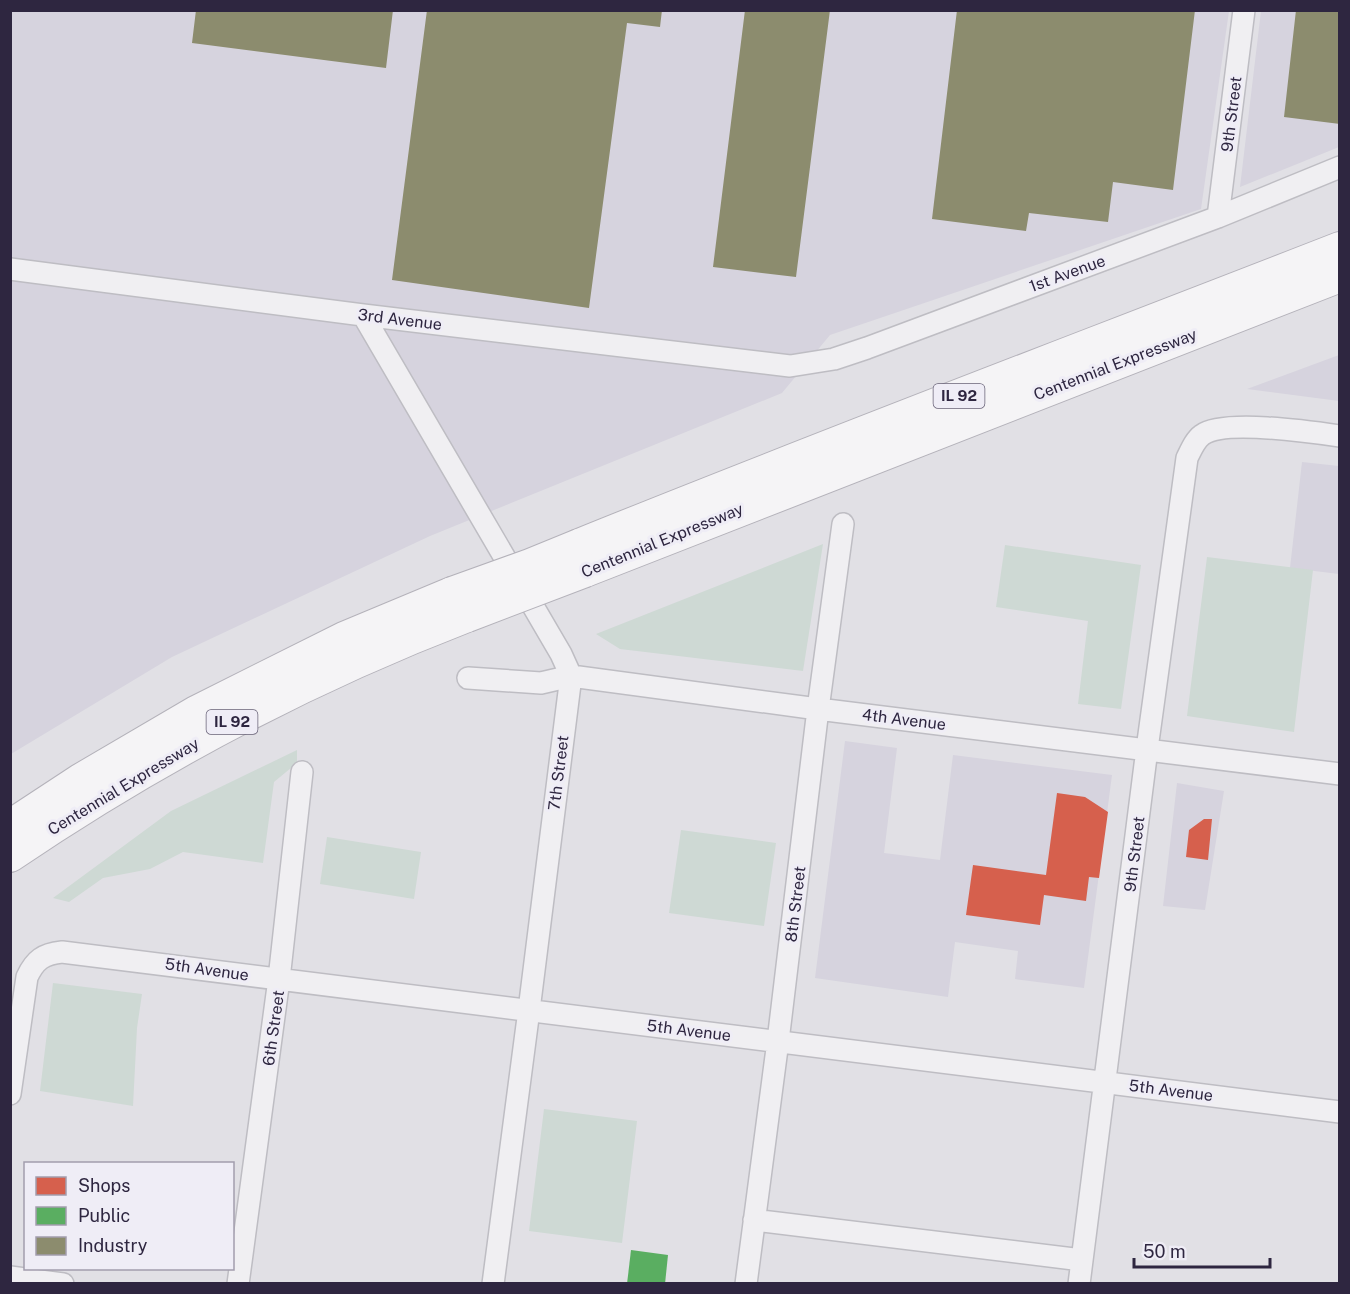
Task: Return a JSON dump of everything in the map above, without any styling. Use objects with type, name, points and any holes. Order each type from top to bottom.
[{"type":"highway","name":"Centennial Expressway","points":[[582,558],[745,478],[1340,248]]},
{"type":"highway","name":"Centennial Expressway","points":[[12,848],[215,731],[354,663],[530,565],[582,558],[1340,276]]},
{"type":"highway","name":"Centennial Expressway","points":[[12,848],[80,780],[196,712],[344,638],[460,604]]},
{"type":"highway","points":[[10,800],[68,768],[196,712]]},
{"type":"street","name":"9th Street","points":[[1218,216],[1244,10]]},
{"type":"street","name":"1st Avenue","points":[[790,366],[834,360],[1218,216],[1340,167]]},
{"type":"street","name":"3rd Avenue","points":[[10,269],[363,315],[790,366]]},
{"type":"street","points":[[363,315],[561,654],[571,676]]},
{"type":"street","name":"9th Street","points":[[1079,1284],[1147,749],[1187,458],[1193,445],[1201,435],[1207,432],[1253,427],[1340,436]]},
{"type":"street","name":"8th Street","points":[[746,1284],[843,524]]},
{"type":"street","name":"4th Avenue","points":[[468,678],[541,683],[571,676],[1340,774]]},
{"type":"street","name":"7th Street","points":[[493,1284],[530,1010],[571,676]]},
{"type":"street","name":"6th Street","points":[[238,1284],[279,979],[302,772]]},
{"type":"street","name":"5th Avenue","points":[[10,1094],[27,977],[40,957],[48,953],[62,952],[1340,1112]]},
{"type":"street","points":[[754,1220],[1082,1260]]},
{"type":"street","points":[[10,1277],[63,1284]]},
{"type":"shaded area","points":[[11,11],[1229,11],[1201,209],[830,335],[782,393],[430,536],[172,657],[11,754]]},
{"type":"shaded area","points":[[1261,11],[1339,11],[1339,147],[1240,187]]},
{"type":"shaded area","points":[[1339,355],[1339,401],[1247,389]]},
{"type":"shaded area","points":[[1302,462],[1339,466],[1339,574],[1290,568]]},
{"type":"shaded area","points":[[823,544],[803,671],[620,649],[596,634]]},
{"type":"shaded area","points":[[1005,545],[1141,565],[1121,709],[1078,704],[1088,621],[996,607]]},
{"type":"shaded area","points":[[1207,557],[1313,570],[1294,732],[1187,716]]},
{"type":"shaded area","points":[[845,741],[897,748],[884,853],[940,860],[953,755],[1112,775],[1084,988],[1015,979],[1018,951],[955,942],[948,997],[815,978]]},
{"type":"shaded area","points":[[297,750],[297,763],[274,782],[263,863],[183,852],[150,869],[103,878],[69,902],[53,898],[171,811]]},
{"type":"shaded area","points":[[1177,783],[1224,791],[1205,910],[1163,906]]},
{"type":"shaded area","points":[[681,830],[776,843],[764,926],[669,913]]},
{"type":"shaded area","points":[[327,837],[421,852],[414,899],[320,884]]},
{"type":"shaded area","points":[[53,983],[142,994],[137,1028],[133,1106],[40,1091]]},
{"type":"shaded area","points":[[544,1109],[637,1121],[622,1243],[529,1231]]},
{"type":"building: Shops","points":[[1057,793],[1085,797],[1108,812],[1099,878],[1089,877],[1086,901],[1044,895],[1040,925],[966,915],[973,865],[1046,875]]},
{"type":"building: Shops","points":[[1204,819],[1212,819],[1208,860],[1186,857],[1189,830]]},
{"type":"building: Public","points":[[631,1250],[668,1255],[665,1284],[627,1284]]},
{"type":"building: Industry","points":[[196,10],[393,10],[386,68],[192,43]]},
{"type":"building: Industry","points":[[427,10],[662,10],[660,27],[627,23],[589,308],[392,280]]},
{"type":"building: Industry","points":[[745,10],[830,10],[796,277],[713,267]]},
{"type":"building: Industry","points":[[957,10],[1195,10],[1173,190],[1113,182],[1108,222],[1029,213],[1026,231],[932,219]]},
{"type":"building: Industry","points":[[1296,10],[1340,10],[1340,124],[1284,117]]}]
